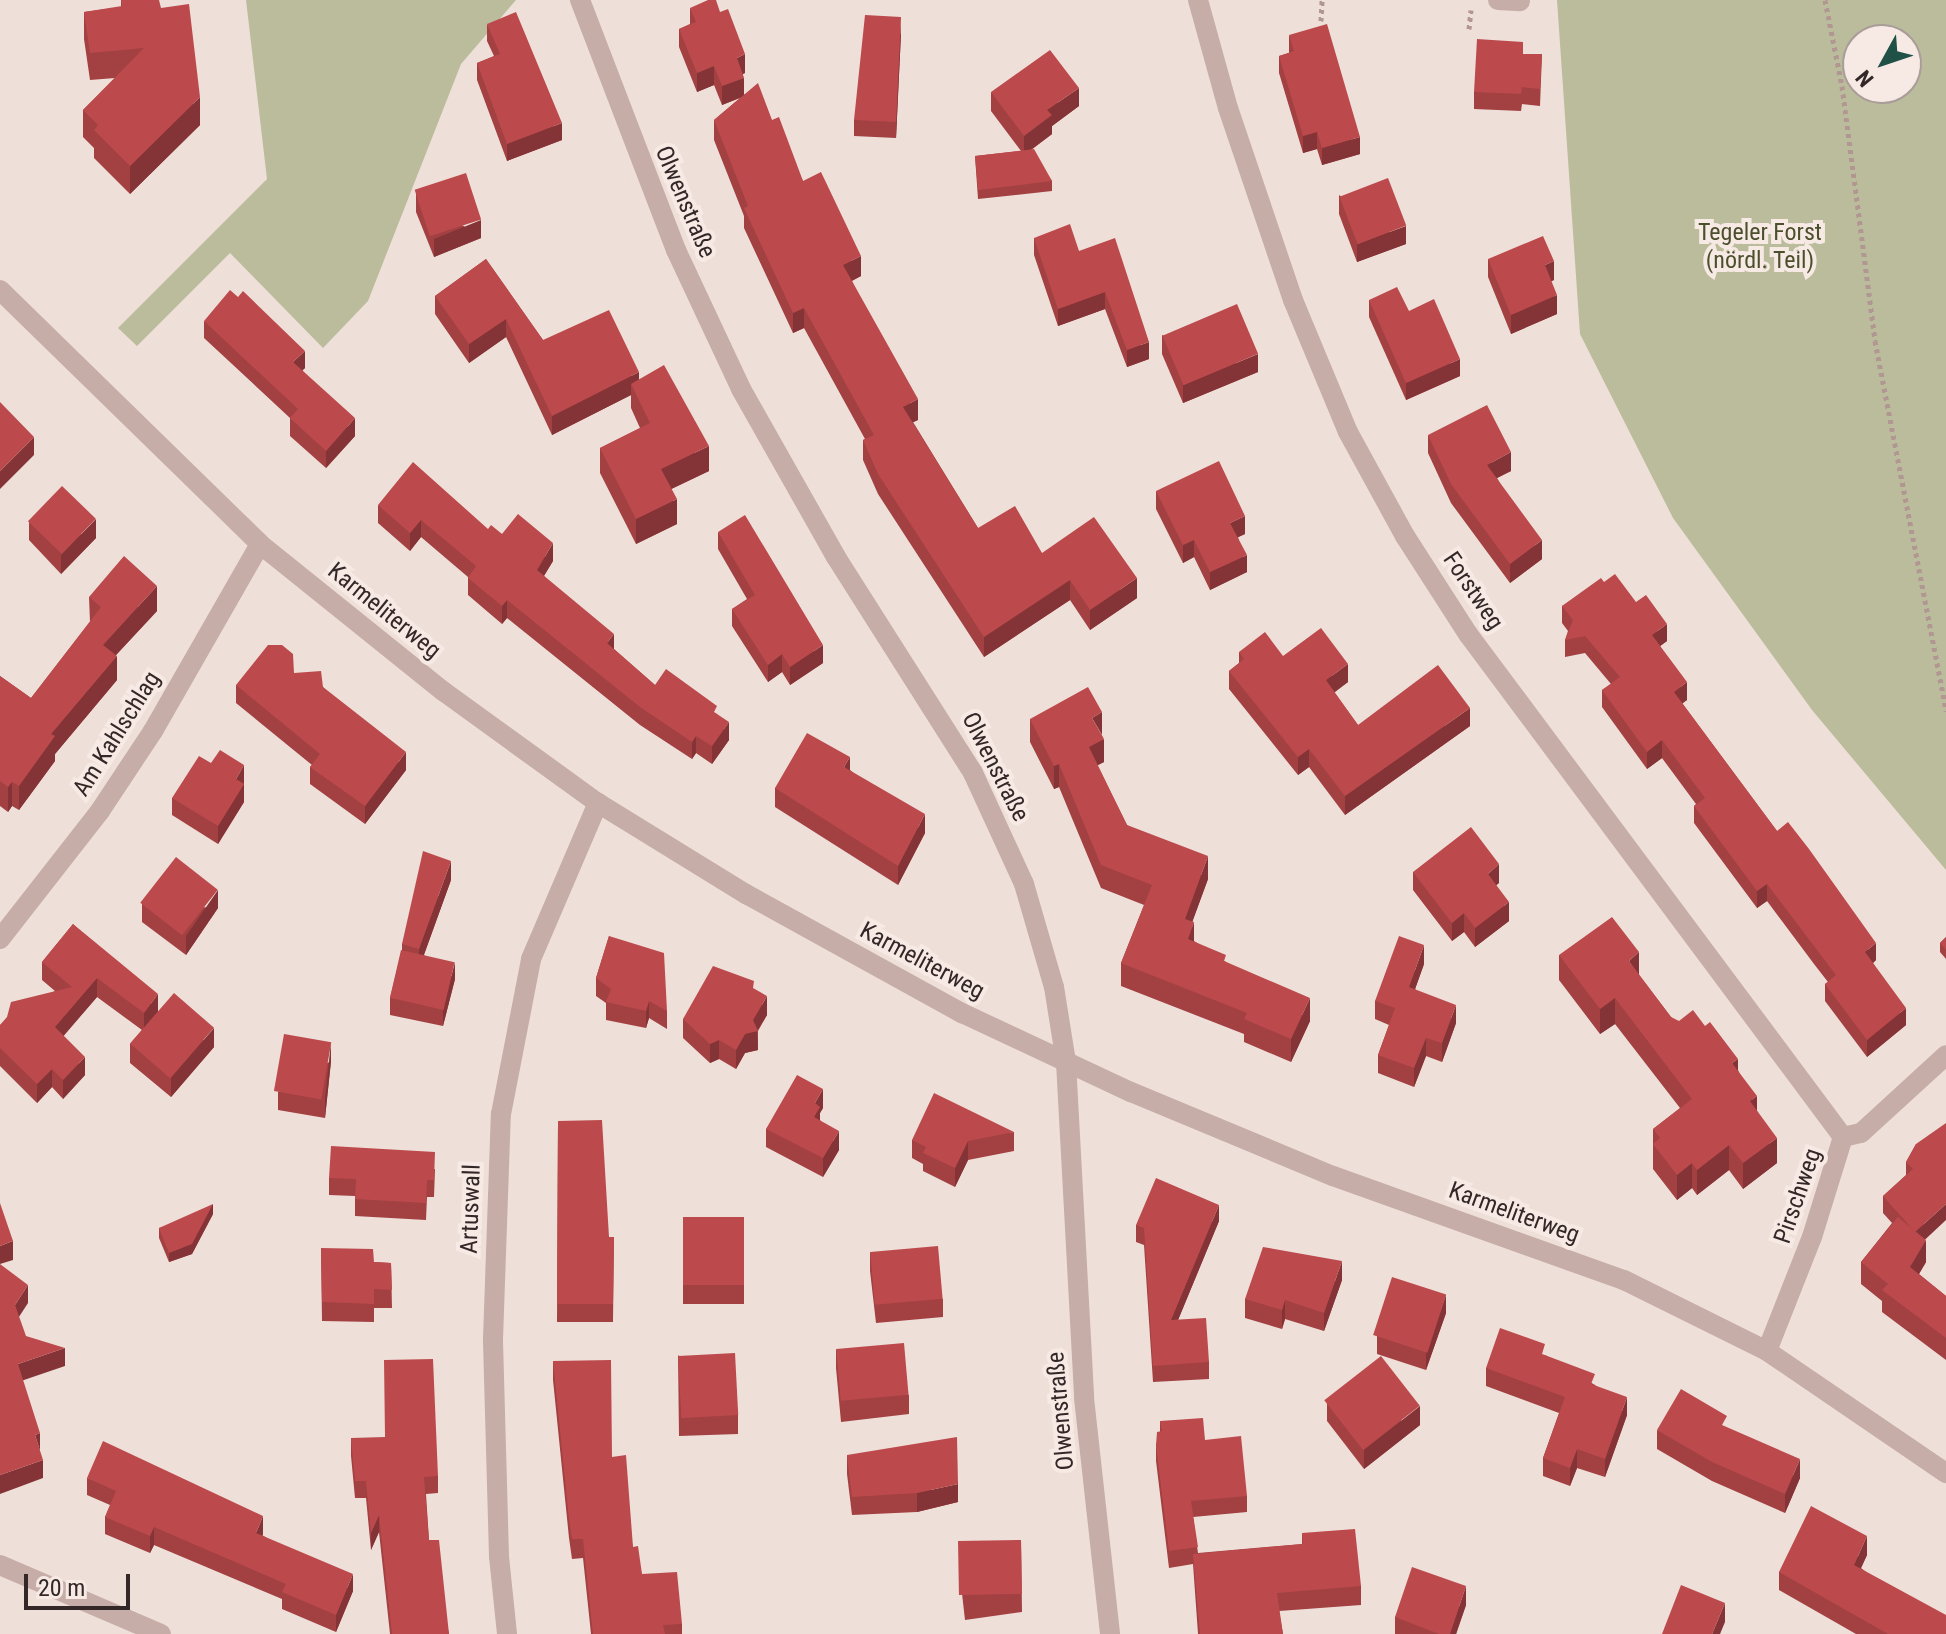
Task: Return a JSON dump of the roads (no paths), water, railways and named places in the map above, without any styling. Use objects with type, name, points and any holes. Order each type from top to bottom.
[{"type":"street","name":"Olwenstraße","points":[[580,0],[670,236],[741,389],[836,557],[973,773],[1024,884],[1054,987],[1066,1062],[1084,1398],[1110,1634]]},
{"type":"street","name":"Forstweg","points":[[1198,0],[1228,108],[1293,300],[1348,432],[1405,536],[1468,634],[1843,1137]]},
{"type":"street","points":[[1498,0],[1520,1]]},
{"type":"street","name":"Karmeliterweg","points":[[0,290],[260,544],[443,691],[598,803],[852,954],[1066,1062],[1333,1176],[1624,1280],[1767,1351],[1946,1473]]},
{"type":"street","name":"Am Kahlschlag","points":[[0,939],[100,811],[153,731],[260,544]]},
{"type":"street","name":"Artuswall","points":[[507,1634],[499,1556],[493,1339],[501,1114],[531,959],[598,803]]},
{"type":"street","name":"Pirschweg","points":[[1767,1351],[1812,1237],[1843,1137],[1861,1133],[1946,1055]]},
{"type":"street","points":[[0,1565],[161,1634]]},
{"type":"park label","name":"Tegeler Forst (nördl. Teil)","points":[[1760,247]]}]
